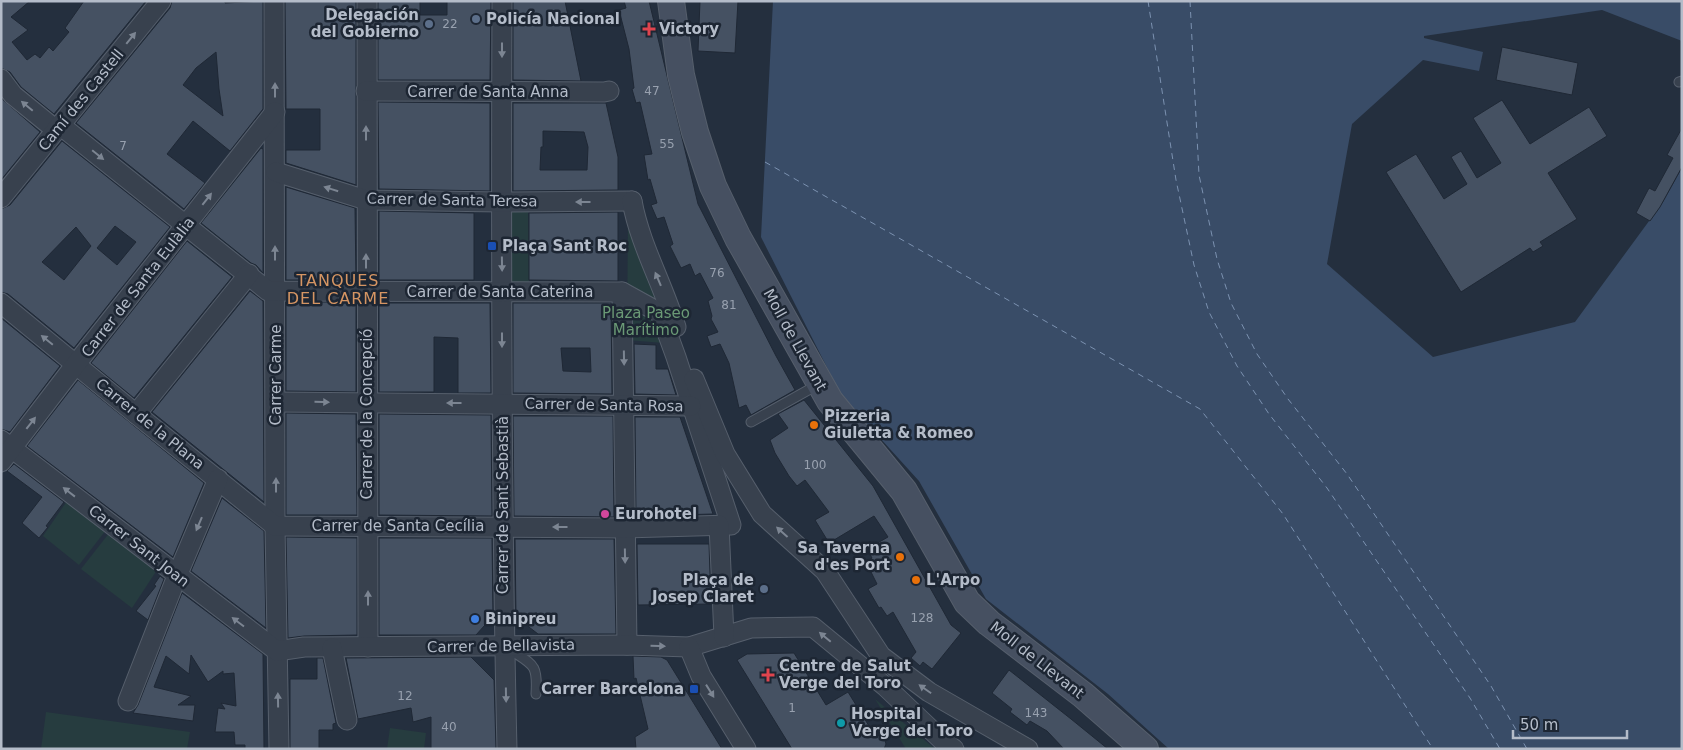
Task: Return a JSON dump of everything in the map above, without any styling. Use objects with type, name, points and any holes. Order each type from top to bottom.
[{"type":"street","name":"Camí des Castell","points":[[1,198],[161,1]]},
{"type":"street","name":"Carrer Carme","points":[[274,1],[276,172],[275,526],[279,749]]},
{"type":"street","name":"Carrer de la Concepció","points":[[367,1],[368,647]]},
{"type":"street","points":[[501,202],[502,1]]},
{"type":"street","name":"Moll de Llevant","points":[[671,1],[681,75],[695,132],[713,186],[738,238],[830,401],[904,491],[966,602],[989,623],[1083,695],[1145,749]]},
{"type":"street","points":[[1,79],[13,95],[249,274],[268,291],[275,292]]},
{"type":"street","name":"Carrer de Santa Anna","points":[[366,91],[609,91]]},
{"type":"street","name":"Carrer de Santa Eulàlia","points":[[5,450],[76,364],[275,112]]},
{"type":"street","name":"Carrer de Santa Teresa","points":[[276,172],[366,200],[501,202],[634,197],[641,237],[670,307],[686,358],[725,454],[762,514],[825,571],[881,656],[929,692],[1028,749]]},
{"type":"street","name":"Carrer de Sant Sebastià","points":[[501,202],[502,527],[507,749]]},
{"type":"street","points":[[136,414],[249,274]]},
{"type":"street","name":"Carrer de Santa Caterina","points":[[275,292],[622,292],[660,313],[691,406]]},
{"type":"street","points":[[622,292],[627,645]]},
{"type":"street","name":"Carrer de la Plana","points":[[1,303],[275,526]]},
{"type":"street","name":"Carrer de Santa Rosa","points":[[276,402],[691,406]]},
{"type":"street","points":[[691,406],[725,525],[724,637]]},
{"type":"street","name":"Carrer Sant Joan","points":[[5,450],[277,651]]},
{"type":"street","points":[[128,701],[177,576],[218,479]]},
{"type":"street","name":"Carrer de Santa Cecília","points":[[275,526],[368,525],[624,528],[725,525]]},
{"type":"street","name":"Carrer de Bellavista","points":[[277,651],[304,647],[627,645],[689,647],[750,628],[794,622],[813,627],[886,687],[944,742],[954,749]]},
{"type":"street","points":[[689,647],[701,676],[746,749]]},
{"type":"street","points":[[332,648],[347,720]]},
{"type":"lane","points":[[751,422],[820,384]]},
{"type":"lane","points":[[505,646],[533,664],[537,676],[536,694]]},
{"type":"green space","points":[[504,202],[528,208],[529,289],[509,286]]},
{"type":"green space","name":"Plaza Paseo Marítimo","points":[[628,213],[640,261],[660,297],[675,344],[627,340]]},
{"type":"green space","points":[[67,501],[106,530],[79,565],[43,536]]},
{"type":"green space","points":[[110,532],[157,570],[132,608],[81,569]]},
{"type":"green space","points":[[875,699],[935,749],[906,749]]},
{"type":"green space","points":[[46,712],[190,732],[187,749],[41,749]]},
{"type":"green space","points":[[390,728],[426,733],[424,749],[387,749]]},
{"type":"water","points":[[773,1],[1682,1],[1682,41],[1602,10],[1424,36],[1424,38],[1483,52],[1479,71],[1423,60],[1352,124],[1327,264],[1433,357],[1575,322],[1663,202],[1682,168],[1682,749],[1169,749],[1108,694],[986,599],[919,481],[841,395],[761,237]]},
{"type":"building","points":[[1,1],[30,1],[11,17],[28,30],[12,42],[27,60],[35,54],[40,58],[49,47],[53,51],[69,32],[65,28],[84,1],[146,1],[54,114],[21,87],[10,72],[1,68]]},
{"type":"building","points":[[172,1],[225,1],[225,3],[263,1],[263,109],[230,151],[193,121],[167,154],[205,183],[184,209],[76,123],[170,8]],"holes":[[[216,52],[223,116],[183,85],[196,68]]]},
{"type":"building","points":[[285,1],[356,1],[356,185],[286,163],[286,150],[320,150],[320,109],[286,109]]},
{"type":"building","points":[[378,1],[420,1],[420,15],[447,15],[447,1],[491,1],[490,80],[378,80]]},
{"type":"building","points":[[513,1],[565,1],[581,81],[513,80]]},
{"type":"building","points":[[624,1],[649,1],[698,204],[795,390],[751,415],[746,405],[739,408],[729,363],[720,344],[711,347],[707,336],[718,332],[711,319],[708,301],[713,298],[700,273],[695,276],[690,264],[681,268],[670,246],[673,244],[664,217],[657,219],[651,205],[657,203],[650,179],[648,180],[644,155],[652,154],[640,102],[636,103],[632,89],[634,88],[629,49],[619,10],[626,8]]},
{"type":"building","points":[[700,1],[738,1],[735,53],[698,51]]},
{"type":"building","points":[[1502,47],[1578,63],[1572,95],[1496,80]]},
{"type":"building","points":[[1,98],[40,132],[1,180]]},
{"type":"building","points":[[1502,100],[1530,144],[1589,107],[1607,136],[1548,173],[1577,219],[1540,242],[1543,246],[1533,252],[1530,248],[1461,292],[1386,172],[1416,154],[1444,199],[1467,184],[1451,157],[1461,151],[1477,178],[1501,163],[1473,118]]},
{"type":"building","points":[[378,102],[490,103],[490,191],[379,189]]},
{"type":"building","points":[[513,103],[606,103],[618,157],[618,190],[513,191]],"holes":[[[543,131],[584,132],[588,147],[587,170],[540,170]]]},
{"type":"building","points":[[1682,128],[1682,167],[1650,221],[1636,213],[1649,188],[1655,191],[1673,158],[1667,155]]},
{"type":"building","points":[[62,141],[170,227],[74,348],[8,294],[1,292],[1,209],[10,205]],"holes":[[[115,226],[136,242],[117,265],[97,248]],[[76,227],[91,246],[64,280],[42,262]]]},
{"type":"building","points":[[261,148],[263,149],[263,273],[256,265],[201,223]]},
{"type":"building","points":[[286,187],[355,208],[356,280],[286,280]]},
{"type":"building","points":[[379,211],[474,213],[474,280],[379,280]]},
{"type":"building","points":[[618,212],[618,281],[529,280],[529,213]]},
{"type":"building","points":[[187,241],[232,277],[134,398],[91,363]]},
{"type":"building","points":[[250,291],[263,301],[264,502],[152,412]]},
{"type":"building","points":[[286,302],[356,302],[356,392],[286,391]]},
{"type":"building","points":[[379,303],[490,303],[491,393],[458,393],[458,338],[434,337],[434,392],[379,392]]},
{"type":"building","points":[[513,303],[611,303],[612,394],[513,393]],"holes":[[[561,348],[590,348],[591,372],[563,371]]]},
{"type":"building","points":[[1,318],[60,366],[10,432],[1,429]]},
{"type":"building","points":[[634,344],[656,345],[656,369],[668,369],[676,395],[635,394]]},
{"type":"building","points":[[78,380],[204,483],[173,557],[27,446]]},
{"type":"building","points":[[804,400],[873,486],[951,625],[961,633],[932,669],[923,662],[920,666],[911,658],[916,652],[893,612],[887,616],[881,607],[879,608],[868,589],[877,584],[871,572],[875,570],[869,560],[872,558],[867,549],[888,537],[874,516],[829,543],[815,520],[829,512],[805,480],[797,486],[775,453],[770,440],[788,428],[778,414]]},
{"type":"building","points":[[286,413],[356,414],[357,515],[286,515]]},
{"type":"building","points":[[379,414],[491,415],[492,516],[379,515]]},
{"type":"building","points":[[513,416],[613,416],[614,517],[514,516]]},
{"type":"building","points":[[635,417],[680,417],[713,514],[636,516]]},
{"type":"building","points":[[14,464],[64,502],[39,538],[22,523],[42,497],[7,471]]},
{"type":"building","points":[[222,498],[264,531],[266,628],[191,571]]},
{"type":"building","points":[[286,537],[357,538],[357,635],[288,638]]},
{"type":"building","points":[[379,538],[492,538],[493,616],[476,635],[379,635]]},
{"type":"building","points":[[515,539],[614,539],[616,634],[538,634],[516,617]]},
{"type":"building","points":[[637,544],[709,544],[711,604],[638,605]]},
{"type":"building","points":[[160,576],[164,579],[148,620],[136,611],[156,586],[154,585]]},
{"type":"building","points":[[182,593],[263,654],[264,749],[245,749],[245,745],[235,745],[234,732],[215,732],[218,708],[225,709],[221,703],[236,706],[234,673],[223,674],[223,671],[208,682],[191,655],[189,674],[166,656],[154,687],[191,696],[178,705],[195,705],[193,721],[133,713],[138,705]]},
{"type":"building","points":[[794,653],[826,705],[848,692],[874,734],[884,737],[886,744],[884,749],[792,749],[737,660],[747,654]]},
{"type":"building","points":[[633,656],[661,657],[667,660],[722,749],[636,749],[635,737],[648,729],[636,678],[634,679]]},
{"type":"building","points":[[471,657],[494,680],[496,749],[431,749],[431,717],[413,722],[411,708],[358,719],[346,658]]},
{"type":"building","points":[[317,658],[323,658],[336,723],[333,724],[333,730],[319,730],[319,749],[290,749],[290,679],[317,679]]},
{"type":"building","points":[[1009,670],[1108,749],[1064,749],[1047,731],[1030,721],[1027,725],[1010,712],[1012,709],[992,693]]},
{"type":"ferry route","points":[[1148,1],[1176,180],[1194,265],[1209,312],[1237,366],[1269,414],[1327,488],[1470,698],[1500,749]]},
{"type":"ferry route","points":[[1190,1],[1199,175],[1217,259],[1231,303],[1257,354],[1288,399],[1347,474],[1491,686],[1527,749]]},
{"type":"ferry route","points":[[765,162],[1200,409],[1283,514],[1433,749]]},
{"type":"place","name":"Policía Nacional","points":[[476,19]]},
{"type":"place","name":"Delegación del Gobierno","points":[[429,24]]},
{"type":"place","name":"Victory","points":[[649,29]]},
{"type":"place","name":"Plaça Sant Roc","points":[[492,246]]},
{"type":"place","name":"Pizzeria Giuletta & Romeo","points":[[814,425]]},
{"type":"place","name":"Eurohotel","points":[[605,514]]},
{"type":"place","name":"Sa Taverna d'es Port","points":[[900,557]]},
{"type":"place","name":"L'Arpo","points":[[916,580]]},
{"type":"place","name":"Plaça de Josep Claret","points":[[764,589]]},
{"type":"place","name":"Binipreu","points":[[475,619]]},
{"type":"place","name":"Centre de Salut Verge del Toro","points":[[768,675]]},
{"type":"place","name":"Carrer Barcelona","points":[[694,689]]},
{"type":"place","name":"Hospital Verge del Toro","points":[[841,723]]},
{"type":"district","name":"TANQUES DEL CARME","points":[[338,289]]}]
